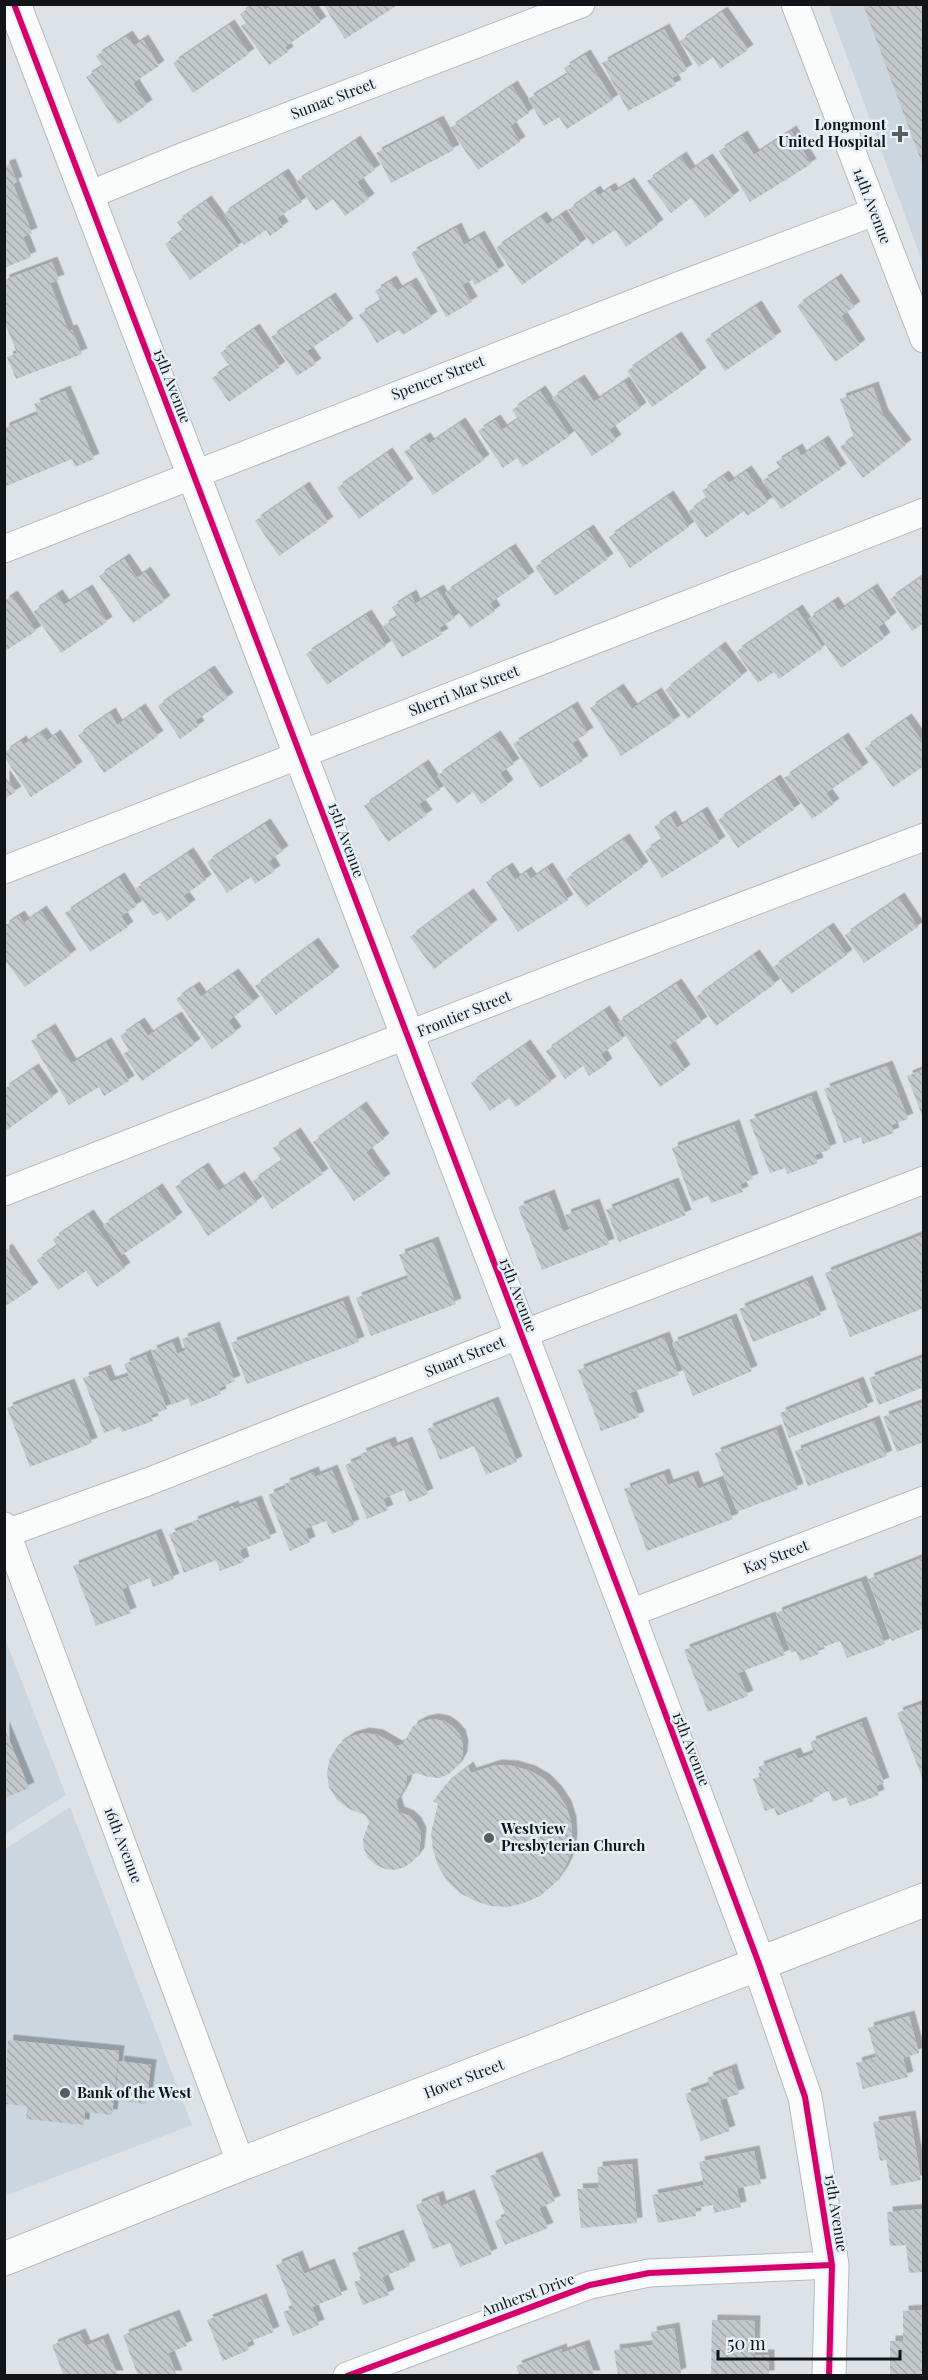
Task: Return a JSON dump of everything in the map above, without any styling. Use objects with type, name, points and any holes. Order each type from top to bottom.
[{"type":"street","name":"15th Avenue","points":[[15,4],[406,1036],[628,1614],[759,1964],[806,2097],[831,2265],[829,2376]]},
{"type":"street","name":"Sumac Street","points":[[87,196],[184,156],[581,4]]},
{"type":"street","name":"14th Avenue","points":[[795,4],[924,339]]},
{"type":"street","name":"Spencer Street","points":[[4,549],[193,473],[874,212]]},
{"type":"street","name":"Sherri Mar Street","points":[[4,870],[924,512]]},
{"type":"street","name":"Frontier Street","points":[[4,1192],[924,837]]},
{"type":"street","name":"Stuart Street","points":[[6,1530],[150,1481],[520,1335],[924,1180]]},
{"type":"street","name":"Kay Street","points":[[628,1614],[924,1500]]},
{"type":"street","name":"16th Avenue","points":[[6,1530],[241,2164]]},
{"type":"street","name":"Hover Street","points":[[4,2259],[241,2164],[924,1900]]},
{"type":"street","name":"Amherst Drive","points":[[347,2376],[590,2285],[649,2273],[831,2265]]},
{"type":"shaded area","name":"Longmont United Hospital","points":[[828,5],[923,5],[923,264]]},
{"type":"shaded area","points":[[4,1636],[66,1795],[5,1834]]},
{"type":"shaded area","points":[[70,1807],[192,2125],[5,2196],[5,1849]]},
{"type":"building","points":[[254,4],[261,4],[265,10],[272,4],[308,4],[321,22],[285,47],[288,52],[269,65],[241,26],[246,23],[240,14]]},
{"type":"building","points":[[323,4],[399,4],[345,39]]},
{"type":"building","points":[[863,4],[924,4],[924,166],[923,166]]},
{"type":"building","points":[[722,12],[748,50],[720,69],[713,57],[699,67],[680,41]]},
{"type":"building","points":[[229,25],[249,54],[193,93],[173,63]]},
{"type":"building","points":[[664,29],[687,70],[672,78],[676,85],[628,111],[602,63]]},
{"type":"building","points":[[127,36],[134,46],[143,40],[159,66],[133,83],[147,105],[118,124],[86,77],[103,66],[96,56]]},
{"type":"building","points":[[585,55],[613,100],[567,129],[559,117],[544,126],[528,99],[568,74],[564,68]]},
{"type":"building","points":[[512,86],[529,113],[510,126],[520,142],[478,170],[450,128]]},
{"type":"building","points":[[438,121],[454,150],[391,183],[376,153]]},
{"type":"building","points":[[791,131],[811,164],[750,202],[719,151],[742,136],[754,155]]},
{"type":"building","points":[[355,141],[375,170],[357,182],[369,199],[345,216],[333,199],[316,211],[296,182]]},
{"type":"building","points":[[681,157],[690,171],[707,159],[734,196],[705,218],[691,198],[671,213],[647,181]]},
{"type":"building","points":[[10,164],[17,182],[13,184],[32,233],[23,237],[31,257],[4,268],[4,166]]},
{"type":"building","points":[[283,174],[302,202],[277,218],[283,227],[270,236],[266,230],[244,245],[223,214]]},
{"type":"building","points":[[629,183],[658,225],[626,247],[615,230],[592,245],[568,210],[595,191],[598,196],[610,188],[613,193]]},
{"type":"building","points":[[206,201],[239,246],[190,280],[165,244],[183,231],[177,222]]},
{"type":"building","points":[[561,215],[581,244],[522,285],[496,248],[541,217],[547,225]]},
{"type":"building","points":[[456,228],[464,245],[479,236],[499,271],[475,285],[472,280],[462,285],[472,302],[446,317],[411,253]]},
{"type":"building","points":[[52,262],[59,280],[50,283],[68,331],[72,330],[82,354],[16,379],[7,357],[17,353],[4,321],[4,280]]},
{"type":"building","points":[[836,279],[855,307],[841,316],[860,345],[835,362],[797,306]]},
{"type":"building","points":[[391,281],[397,291],[411,283],[432,317],[403,335],[399,330],[377,343],[359,315],[381,301],[375,291]]},
{"type":"building","points":[[330,298],[348,324],[307,351],[316,364],[297,376],[271,337]]},
{"type":"building","points":[[756,306],[776,337],[725,371],[705,340]]},
{"type":"building","points":[[254,329],[280,367],[229,402],[212,378],[230,366],[220,353]]},
{"type":"building","points":[[676,337],[701,373],[652,407],[627,371]]},
{"type":"building","points":[[579,380],[594,402],[624,382],[641,408],[609,430],[616,440],[592,456],[552,398]]},
{"type":"building","points":[[873,387],[883,415],[906,445],[863,478],[840,447],[854,437],[840,399]]},
{"type":"building","points":[[65,391],[94,459],[75,467],[72,459],[4,487],[4,428],[38,414],[34,404]]},
{"type":"building","points":[[540,391],[570,436],[523,467],[517,458],[503,468],[478,431],[495,420],[502,430],[518,419],[512,410]]},
{"type":"building","points":[[460,423],[484,460],[433,495],[404,452],[425,438],[429,444]]},
{"type":"building","points":[[823,441],[841,469],[781,509],[762,481],[781,469],[776,462],[797,449],[801,456]]},
{"type":"building","points":[[387,453],[408,484],[359,519],[337,488]]},
{"type":"building","points":[[746,471],[768,502],[747,516],[744,511],[706,538],[688,512],[707,498],[702,491],[723,476],[729,483]]},
{"type":"building","points":[[304,487],[328,522],[279,556],[255,521]]},
{"type":"building","points":[[668,496],[689,527],[630,568],[609,537]]},
{"type":"building","points":[[588,530],[608,559],[555,596],[535,567]]},
{"type":"building","points":[[510,549],[529,577],[490,603],[495,611],[470,628],[445,593]]},
{"type":"building","points":[[124,559],[137,578],[145,572],[165,601],[133,623],[99,576]]},
{"type":"building","points":[[924,575],[924,623],[912,631],[890,599]]},
{"type":"building","points":[[872,589],[891,618],[878,627],[885,638],[841,668],[808,619],[833,602],[839,611]]},
{"type":"building","points":[[87,590],[107,622],[61,653],[33,612],[57,595],[64,605]]},
{"type":"building","points":[[438,590],[455,618],[439,628],[443,634],[402,657],[383,626],[398,617],[392,607],[411,595],[415,604]]},
{"type":"building","points":[[12,596],[36,631],[4,652],[4,601]]},
{"type":"building","points":[[797,610],[823,648],[779,679],[774,672],[758,683],[736,652]]},
{"type":"building","points":[[366,615],[386,646],[327,685],[306,654]]},
{"type":"building","points":[[720,647],[742,676],[688,719],[665,690]]},
{"type":"building","points":[[209,671],[228,698],[195,721],[199,726],[180,739],[158,706]]},
{"type":"building","points":[[618,689],[632,709],[656,693],[675,721],[621,756],[590,708]]},
{"type":"building","points":[[572,707],[588,733],[572,743],[583,761],[540,788],[513,744]]},
{"type":"building","points":[[140,709],[158,736],[104,773],[78,735],[110,713],[117,725]]},
{"type":"building","points":[[906,719],[924,744],[924,766],[893,787],[865,748]]},
{"type":"building","points":[[41,733],[47,741],[55,735],[77,767],[31,797],[5,758],[5,752],[21,741],[23,745]]},
{"type":"building","points":[[495,736],[514,764],[500,773],[508,785],[481,804],[473,792],[457,804],[437,776]]},
{"type":"building","points":[[843,738],[863,768],[826,793],[834,804],[812,819],[784,778]]},
{"type":"building","points":[[423,765],[440,790],[419,804],[427,815],[388,842],[364,806]]},
{"type":"building","points":[[4,775],[16,792],[4,799]]},
{"type":"building","points":[[775,780],[795,809],[738,848],[718,820]]},
{"type":"building","points":[[702,812],[720,842],[662,878],[645,851],[662,840],[654,827],[670,816],[677,828]]},
{"type":"building","points":[[265,824],[283,851],[269,861],[275,871],[255,884],[251,877],[227,893],[207,862]]},
{"type":"building","points":[[624,839],[643,867],[586,907],[566,879]]},
{"type":"building","points":[[188,853],[206,880],[183,896],[190,905],[167,921],[161,912],[153,916],[135,889]]},
{"type":"building","points":[[507,868],[515,880],[526,872],[531,879],[547,868],[568,900],[518,932],[486,882]]},
{"type":"building","points":[[119,878],[137,906],[121,916],[128,927],[90,952],[65,913]]},
{"type":"building","points":[[468,894],[492,925],[434,969],[410,937]]},
{"type":"building","points":[[899,898],[918,927],[864,963],[845,935]]},
{"type":"building","points":[[41,911],[71,955],[25,987],[4,959],[4,926],[19,916],[24,923]]},
{"type":"building","points":[[828,928],[847,955],[791,994],[773,967]]},
{"type":"building","points":[[313,943],[334,972],[276,1015],[255,986]]},
{"type":"building","points":[[754,955],[775,984],[716,1026],[696,997]]},
{"type":"building","points":[[233,974],[254,1002],[228,1021],[236,1032],[212,1049],[176,999],[194,987],[201,997]]},
{"type":"building","points":[[676,984],[702,1022],[669,1045],[685,1070],[660,1087],[617,1023]]},
{"type":"building","points":[[604,1011],[623,1039],[601,1054],[607,1064],[589,1076],[583,1066],[565,1079],[546,1051]]},
{"type":"building","points":[[176,1017],[195,1044],[142,1081],[123,1054],[129,1050],[120,1036],[139,1023],[148,1036]]},
{"type":"building","points":[[50,1029],[71,1064],[106,1043],[129,1081],[104,1096],[99,1087],[69,1105],[31,1041]]},
{"type":"building","points":[[525,1045],[551,1082],[516,1107],[509,1098],[490,1111],[471,1083]]},
{"type":"building","points":[[887,1066],[908,1119],[891,1125],[894,1133],[863,1144],[861,1137],[844,1143],[824,1089]]},
{"type":"building","points":[[33,1069],[53,1097],[4,1132],[4,1089]]},
{"type":"building","points":[[924,1069],[924,1118],[923,1118],[907,1076]]},
{"type":"building","points":[[811,1096],[831,1149],[815,1155],[818,1163],[787,1174],[785,1168],[770,1173],[749,1120]]},
{"type":"building","points":[[361,1107],[384,1139],[366,1152],[385,1179],[354,1201],[313,1142]]},
{"type":"building","points":[[734,1125],[753,1179],[740,1184],[743,1192],[711,1203],[708,1196],[692,1202],[672,1148]]},
{"type":"building","points":[[295,1133],[323,1174],[272,1209],[253,1181],[282,1161],[273,1148]]},
{"type":"building","points":[[203,1168],[219,1191],[239,1177],[257,1202],[208,1236],[175,1187]]},
{"type":"building","points":[[673,1183],[686,1215],[619,1242],[606,1210]]},
{"type":"building","points":[[157,1189],[177,1218],[122,1255],[103,1225]]},
{"type":"building","points":[[549,1195],[563,1232],[570,1229],[565,1215],[594,1204],[609,1244],[542,1270],[518,1207]]},
{"type":"building","points":[[88,1215],[125,1268],[97,1287],[86,1271],[58,1290],[37,1260],[57,1246],[53,1239]]},
{"type":"building","points":[[924,1234],[924,1308],[850,1337],[825,1273]]},
{"type":"building","points":[[433,1242],[456,1304],[371,1336],[356,1298],[408,1278],[399,1255]]},
{"type":"building","points":[[7,1249],[33,1288],[4,1307],[4,1251]]},
{"type":"building","points":[[807,1281],[821,1315],[753,1342],[739,1309]]},
{"type":"building","points":[[343,1301],[359,1342],[247,1384],[231,1343]]},
{"type":"building","points":[[731,1319],[752,1371],[693,1396],[672,1343]]},
{"type":"building","points":[[214,1327],[235,1381],[219,1388],[221,1394],[191,1406],[188,1398],[172,1405],[151,1351],[173,1342],[177,1354],[186,1350],[182,1339]]},
{"type":"building","points":[[664,1337],[679,1375],[630,1393],[639,1417],[601,1431],[578,1370]]},
{"type":"building","points":[[146,1355],[167,1409],[151,1415],[153,1421],[122,1432],[120,1427],[104,1433],[83,1378],[105,1370],[110,1382],[129,1376],[124,1364]]},
{"type":"building","points":[[924,1357],[924,1387],[879,1405],[869,1378]]},
{"type":"building","points":[[858,1382],[868,1407],[789,1438],[780,1413]]},
{"type":"building","points":[[69,1384],[92,1443],[30,1467],[7,1408]]},
{"type":"building","points":[[493,1402],[517,1462],[486,1475],[474,1446],[440,1460],[427,1429]]},
{"type":"building","points":[[924,1402],[924,1442],[897,1452],[883,1417]]},
{"type":"building","points":[[874,1421],[887,1456],[808,1486],[795,1451]]},
{"type":"building","points":[[776,1430],[798,1489],[737,1512],[715,1453]]},
{"type":"building","points":[[390,1442],[392,1448],[407,1442],[428,1494],[409,1502],[404,1490],[394,1494],[383,1499],[388,1510],[367,1519],[345,1465],[362,1458],[360,1454]]},
{"type":"building","points":[[332,1470],[354,1525],[332,1534],[326,1521],[305,1529],[310,1542],[290,1551],[268,1495],[286,1488],[284,1484],[313,1472],[315,1477]]},
{"type":"building","points":[[664,1474],[668,1485],[693,1476],[698,1489],[718,1481],[733,1519],[647,1551],[624,1489]]},
{"type":"building","points":[[256,1501],[271,1538],[240,1550],[244,1562],[220,1571],[216,1560],[184,1573],[169,1534],[233,1506],[234,1509]]},
{"type":"building","points":[[156,1534],[174,1579],[153,1587],[150,1578],[122,1589],[131,1613],[96,1626],[73,1566]]},
{"type":"building","points":[[924,1557],[924,1601],[920,1602],[924,1610],[924,1628],[892,1641],[868,1579]]},
{"type":"building","points":[[861,1581],[885,1644],[847,1658],[840,1641],[817,1649],[819,1654],[800,1661],[796,1651],[791,1653],[776,1613]]},
{"type":"building","points":[[770,1617],[785,1655],[738,1673],[748,1696],[708,1712],[684,1650]]},
{"type":"building","points":[[924,1703],[924,1780],[923,1780],[897,1713]]},
{"type":"building","points":[[433,1719],[444,1721],[460,1735],[463,1746],[462,1757],[449,1774],[439,1778],[416,1773],[407,1776],[406,1785],[396,1802],[399,1812],[409,1816],[421,1833],[419,1853],[405,1867],[395,1870],[385,1869],[368,1858],[364,1849],[363,1839],[369,1822],[365,1815],[349,1809],[337,1800],[329,1787],[327,1772],[330,1758],[338,1745],[350,1737],[364,1733],[378,1735],[397,1746],[403,1744],[413,1726]]},
{"type":"building","points":[[861,1722],[884,1783],[876,1786],[879,1795],[850,1806],[846,1797],[833,1802],[829,1791],[813,1797],[814,1801],[777,1816],[774,1808],[765,1811],[753,1779],[762,1776],[758,1767],[795,1753],[798,1759],[814,1753],[810,1742]]},
{"type":"building","points":[[4,1727],[29,1788],[4,1798]]},
{"type":"building","points":[[496,1765],[513,1766],[530,1771],[544,1779],[566,1806],[571,1822],[570,1856],[553,1885],[540,1896],[508,1907],[491,1906],[475,1901],[460,1893],[447,1881],[438,1866],[431,1833],[438,1804],[433,1801],[446,1784],[468,1767],[471,1773]]},
{"type":"building","points":[[909,2016],[919,2053],[903,2058],[908,2077],[863,2089],[856,2063],[876,2057],[868,2028]]},
{"type":"building","points":[[8,2040],[119,2051],[112,2115],[85,2112],[84,2125],[26,2119],[27,2106],[4,2104]]},
{"type":"building","points":[[119,2061],[151,2065],[146,2104],[115,2100]]},
{"type":"building","points":[[731,2069],[739,2094],[720,2100],[730,2131],[701,2141],[685,2094],[710,2085],[707,2078]]},
{"type":"building","points":[[910,2116],[921,2180],[891,2186],[886,2160],[880,2161],[873,2122]]},
{"type":"building","points":[[754,2151],[761,2184],[737,2188],[741,2207],[714,2213],[713,2205],[695,2208],[696,2216],[658,2223],[652,2195],[704,2185],[699,2162]]},
{"type":"building","points":[[537,2157],[555,2201],[539,2208],[548,2228],[505,2245],[495,2221],[506,2216],[490,2176]]},
{"type":"building","points":[[632,2164],[637,2223],[581,2228],[577,2189],[599,2188],[597,2167]]},
{"type":"building","points":[[469,2195],[492,2254],[460,2267],[450,2243],[433,2249],[416,2205],[438,2196],[441,2206]]},
{"type":"building","points":[[924,2209],[924,2272],[909,2273],[906,2245],[890,2246],[887,2212]]},
{"type":"building","points":[[398,2235],[410,2266],[382,2277],[389,2295],[363,2305],[354,2282],[362,2279],[352,2253]]},
{"type":"building","points":[[297,2256],[304,2274],[329,2264],[342,2295],[312,2307],[319,2325],[293,2336],[283,2312],[293,2308],[276,2265]]},
{"type":"building","points":[[261,2299],[274,2332],[246,2343],[249,2350],[223,2361],[207,2320]]},
{"type":"building","points":[[924,2310],[924,2374],[890,2374],[890,2341],[903,2341],[903,2311]]},
{"type":"building","points":[[174,2315],[187,2346],[168,2353],[177,2376],[138,2376],[123,2335]]},
{"type":"building","points":[[712,2320],[755,2321],[754,2355],[769,2355],[769,2376],[711,2375]]},
{"type":"building","points":[[674,2328],[681,2373],[674,2376],[618,2376],[614,2350],[653,2345],[651,2332]]},
{"type":"building","points":[[80,2334],[85,2346],[103,2339],[118,2376],[64,2376],[52,2345]]},
{"type":"building","points":[[584,2345],[595,2376],[520,2376],[516,2366],[561,2349],[562,2353]]},
{"type":"cycle path","points":[[14,4],[628,1614],[759,1964],[805,2097],[832,2265],[829,2376]]},
{"type":"cycle path","points":[[347,2376],[590,2285],[649,2273],[832,2265]]},
{"type":"place","name":"Longmont United Hospital","points":[[900,134]]},
{"type":"place","name":"Westview Presbyterian Church","points":[[489,1838]]},
{"type":"place","name":"Bank of the West","points":[[65,2093]]}]
